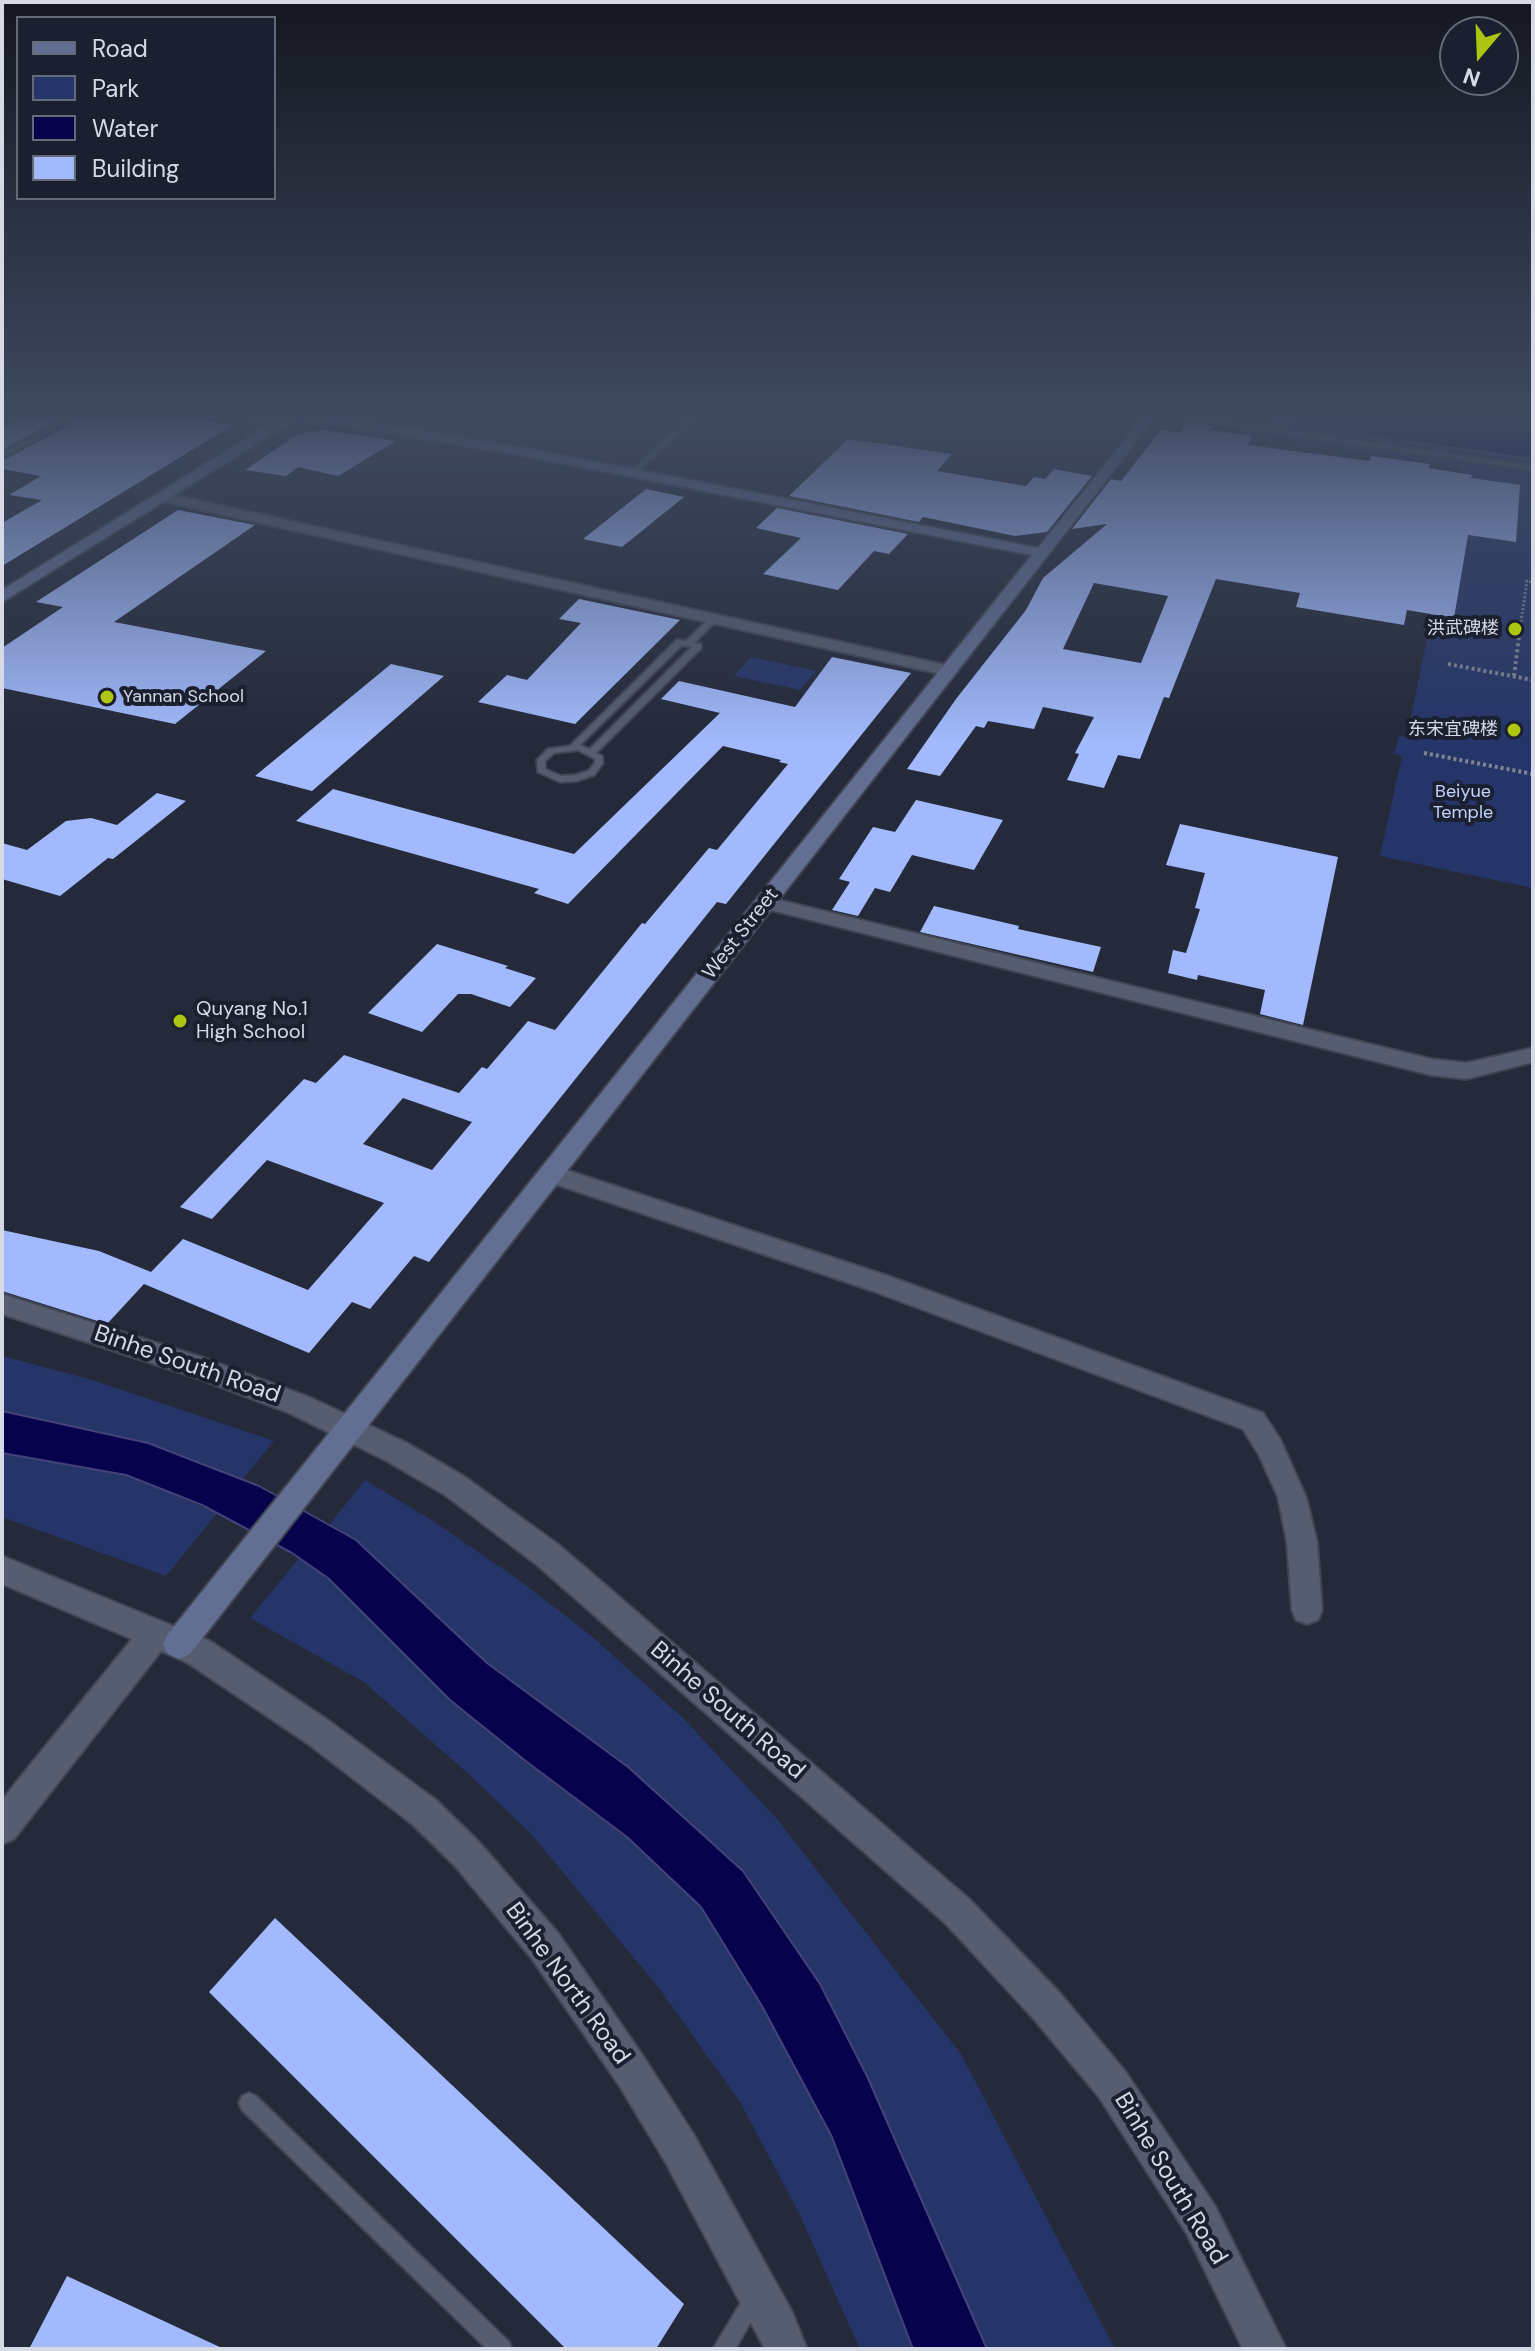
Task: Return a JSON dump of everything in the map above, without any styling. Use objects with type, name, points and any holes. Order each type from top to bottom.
[{"type":"street","points":[[2,586],[106,524]]},
{"type":"street","points":[[2,597],[119,524]]},
{"type":"street","points":[[284,524],[950,671]]},
{"type":"street","points":[[893,524],[1043,553]]},
{"type":"street","name":"West Street","points":[[168,1638],[204,1611],[1066,524]]},
{"type":"street","points":[[766,903],[1431,1067],[1466,1071],[1533,1055]]},
{"type":"street","points":[[551,1174],[879,1283],[1253,1421],[1270,1448],[1292,1497],[1302,1542],[1307,1610]]},
{"type":"street","name":"Binhe South Road","points":[[2,1304],[204,1369],[299,1405],[397,1452],[455,1486],[548,1555],[957,1911],[1046,2005],[1112,2084],[1201,2220],[1265,2349]]},
{"type":"street","name":"Binhe North Road","points":[[2,1570],[199,1652],[318,1732],[424,1812],[467,1854],[545,1946],[632,2072],[680,2149],[786,2349]]},
{"type":"street","points":[[2,1827],[168,1638]]},
{"type":"lane","points":[[688,644],[715,618]]},
{"type":"lane","points":[[573,747],[680,642],[698,646],[592,752]]},
{"type":"lane","points":[[573,747],[592,752],[599,763],[585,776],[560,779],[541,770],[539,765],[544,755],[560,748],[573,747]]},
{"type":"lane","points":[[249,2103],[502,2349]]},
{"type":"lane","points":[[723,2349],[759,2293]]},
{"type":"path","points":[[1521,622],[1527,581],[1533,582]]},
{"type":"path","points":[[1514,676],[1519,637]]},
{"type":"path","points":[[1448,664],[1533,680]]},
{"type":"path","points":[[1424,753],[1533,774]]},
{"type":"green space","name":"Beiyue Temple","points":[[1450,524],[1533,524],[1533,888],[1380,856],[1402,756],[1394,754],[1399,736],[1407,737]]},
{"type":"green space","points":[[751,657],[816,671],[800,690],[734,676]]},
{"type":"green space","points":[[2,1356],[89,1379],[274,1441],[242,1480],[148,1443],[2,1411]]},
{"type":"green space","points":[[2,1453],[126,1475],[217,1513],[166,1576],[2,1517]]},
{"type":"green space","points":[[365,1480],[433,1521],[519,1580],[589,1634],[683,1718],[776,1818],[961,2054],[1115,2349],[987,2349],[867,2076],[743,1871],[628,1767],[487,1663],[356,1540],[330,1524]]},
{"type":"green space","points":[[299,1558],[328,1578],[450,1700],[627,1837],[701,1907],[762,2006],[832,2137],[913,2349],[860,2349],[798,2211],[740,2102],[659,1988],[532,1835],[473,1778],[364,1682],[250,1618]]},
{"type":"water","points":[[2,1411],[148,1443],[259,1486],[356,1540],[487,1663],[628,1767],[743,1871],[820,1984],[867,2076],[987,2349],[913,2349],[832,2137],[762,2006],[701,1907],[627,1837],[450,1700],[328,1578],[292,1553],[202,1505],[126,1475],[2,1453]]},
{"type":"building","points":[[2,524],[71,524],[2,566]]},
{"type":"building","points":[[157,524],[255,525],[114,622],[266,651],[175,724],[2,688],[2,648],[63,607],[36,602]]},
{"type":"building","points":[[602,524],[651,524],[622,547],[583,539]]},
{"type":"building","points":[[761,524],[856,524],[908,534],[889,554],[874,551],[838,590],[763,574],[801,538],[756,528]]},
{"type":"building","points":[[956,524],[1054,524],[1047,532],[1015,536]]},
{"type":"building","points":[[1076,524],[1517,524],[1516,542],[1468,535],[1454,618],[1407,610],[1404,625],[1296,607],[1300,593],[1216,579],[1169,698],[1164,697],[1140,759],[1118,755],[1104,788],[1067,780],[1079,754],[1075,753],[1094,717],[1043,707],[1034,729],[988,721],[984,728],[976,726],[940,776],[907,769],[956,699],[1026,610],[1043,578],[1107,524],[1072,529]],"holes":[[[1094,583],[1168,596],[1141,663],[1063,649]]]},
{"type":"building","points":[[579,599],[680,620],[575,724],[478,702],[507,675],[527,680],[581,623],[559,619]]},
{"type":"building","points":[[832,657],[911,673],[726,904],[717,902],[429,1262],[414,1256],[370,1309],[352,1302],[309,1353],[144,1284],[107,1324],[2,1291],[2,1230],[99,1251],[151,1272],[183,1239],[308,1290],[384,1203],[267,1160],[212,1219],[180,1207],[304,1079],[316,1083],[344,1055],[459,1093],[482,1067],[487,1069],[528,1021],[555,1030],[642,923],[645,924],[709,848],[717,850],[788,764],[723,746],[568,904],[534,893],[539,889],[296,821],[333,789],[574,854],[720,713],[661,699],[679,681],[795,707]],"holes":[[[403,1098],[472,1122],[432,1170],[363,1144]]]},
{"type":"building","points":[[391,664],[444,676],[312,791],[255,776]]},
{"type":"building","points":[[157,793],[186,801],[60,896],[2,879],[2,843],[27,850],[66,821],[91,818],[117,825]]},
{"type":"building","points":[[916,800],[1003,820],[974,870],[912,855],[890,892],[875,888],[858,916],[832,910],[850,882],[839,879],[873,827],[895,832]]},
{"type":"building","points":[[1180,824],[1338,857],[1303,1025],[1260,1014],[1265,990],[1198,975],[1197,980],[1168,973],[1173,950],[1186,953],[1200,909],[1195,908],[1205,873],[1166,865]]},
{"type":"building","points":[[934,906],[1101,947],[1093,972],[920,932]]},
{"type":"building","points":[[437,944],[536,978],[510,1007],[471,994],[458,994],[422,1032],[368,1013]]},
{"type":"building","points":[[275,1918],[684,2304],[656,2349],[566,2349],[209,1992]]},
{"type":"building","points":[[67,2276],[224,2349],[29,2349]]},
{"type":"place","name":"洪武碑楼","points":[[1515,629]]},
{"type":"place","name":"Yannan School","points":[[107,697]]},
{"type":"place","name":"东宋宜碑楼","points":[[1514,730]]},
{"type":"place","name":"Quyang No.1 High School","points":[[180,1021]]}]
